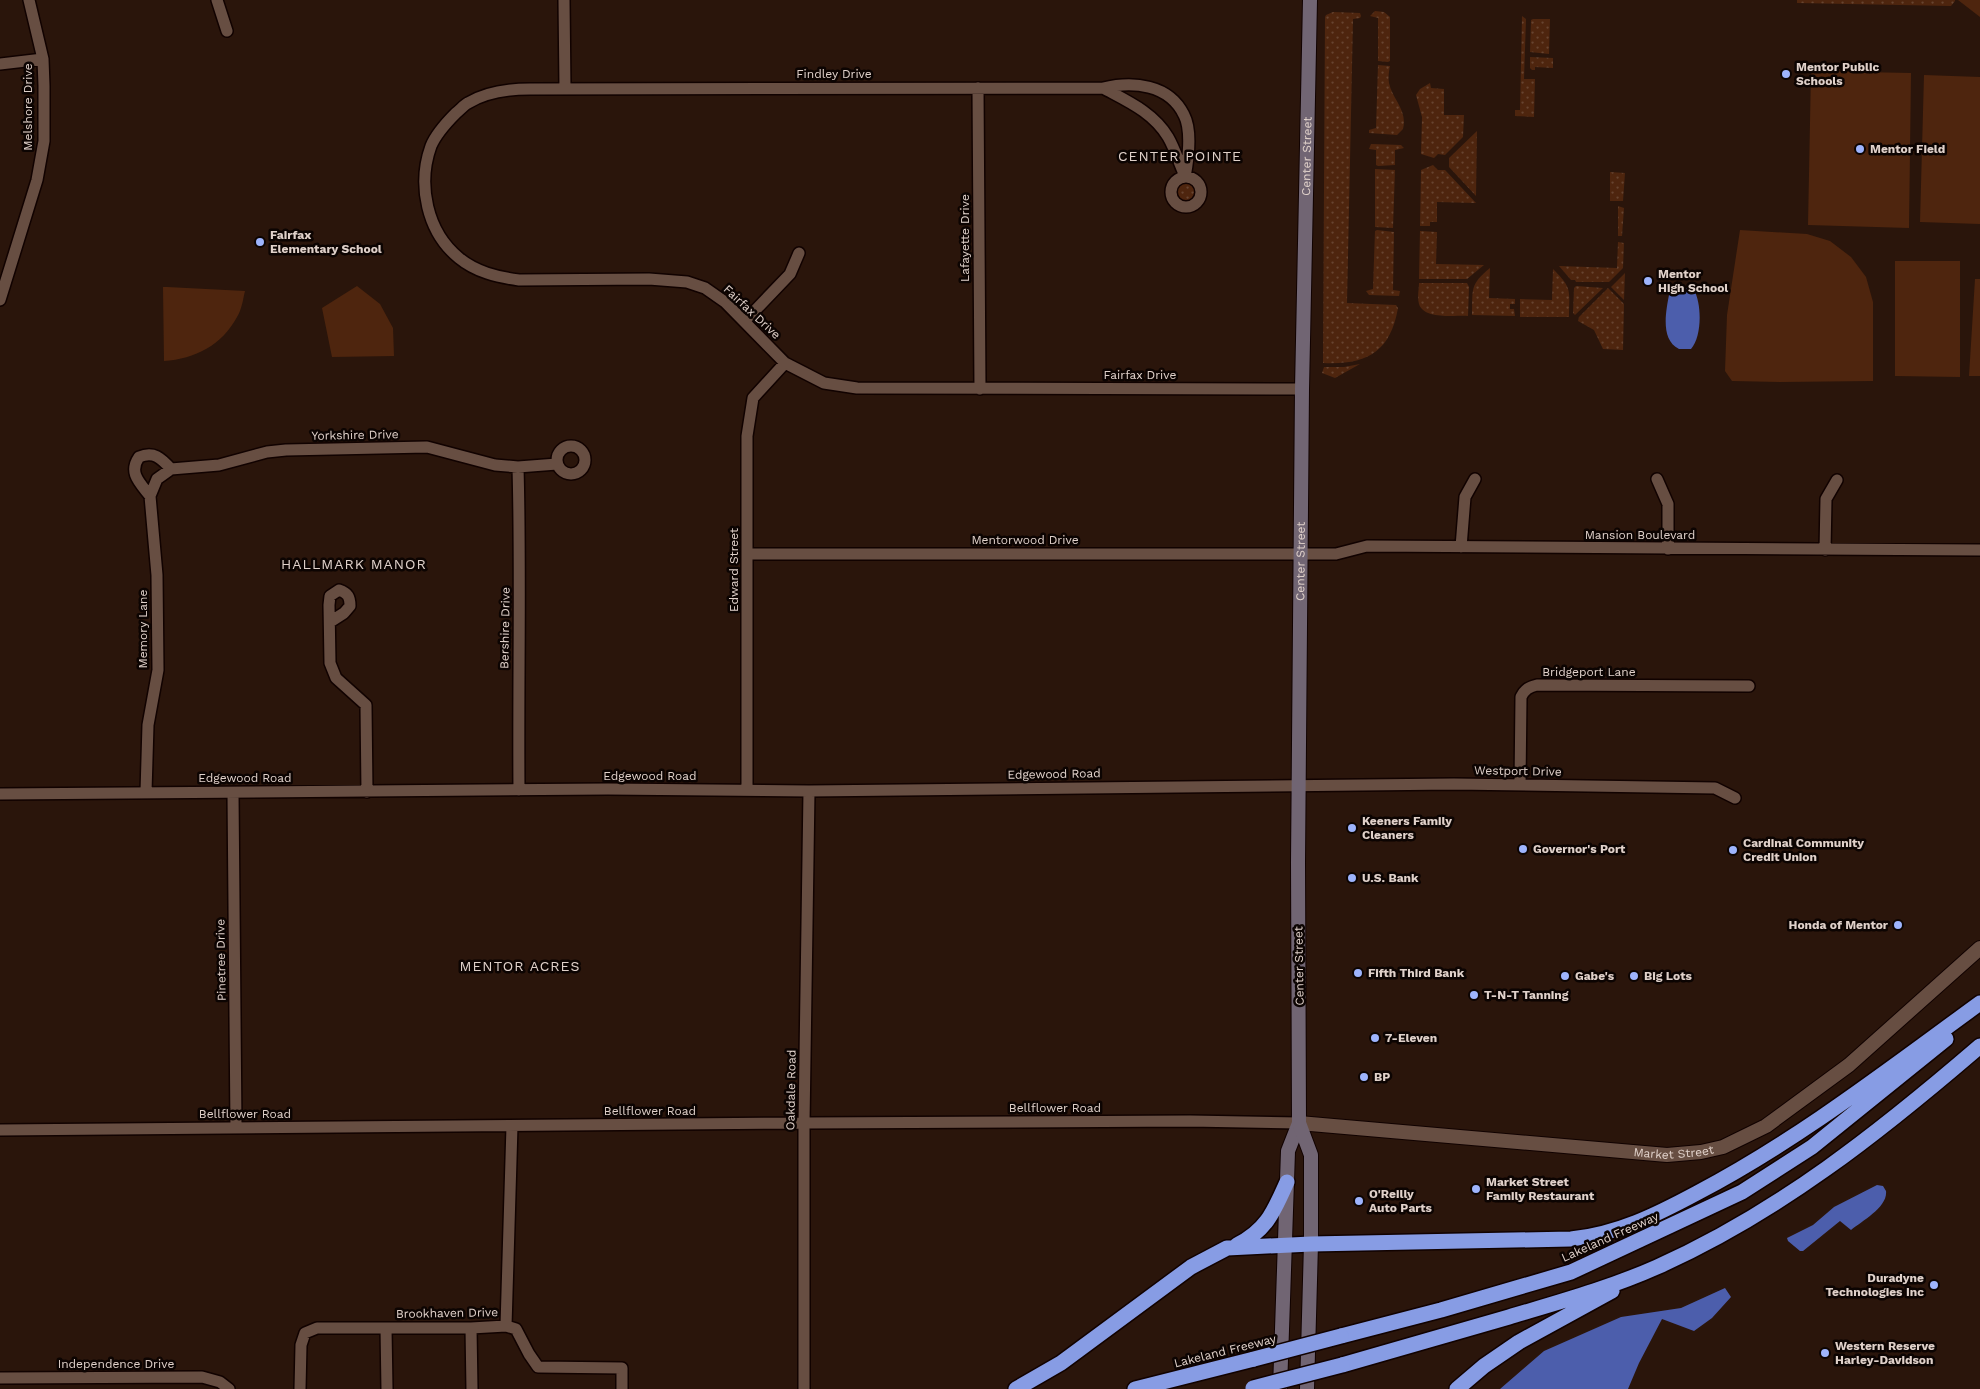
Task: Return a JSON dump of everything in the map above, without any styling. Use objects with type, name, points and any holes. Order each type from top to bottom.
[{"type":"highway","points":[[1234,1247],[1571,1239],[1611,1233],[1656,1215],[1734,1174],[1822,1117],[1980,1005]]},
{"type":"highway","name":"Lakeland Freeway","points":[[1136,1389],[1441,1310],[1571,1272],[1742,1192],[1812,1148],[1915,1066],[1961,1026],[1980,1005]]},
{"type":"highway","points":[[1457,1389],[1484,1366],[1519,1342],[1654,1268],[1702,1246],[1809,1182],[1909,1107],[1980,1046]]},
{"type":"highway","points":[[1016,1389],[1061,1363],[1191,1267],[1219,1251],[1234,1247],[1252,1238],[1263,1227],[1276,1207],[1287,1182]]},
{"type":"highway","points":[[1251,1388],[1342,1365],[1565,1301],[1654,1268]]},
{"type":"main road","name":"Center Street","points":[[1307,1389],[1311,1244],[1311,1155],[1300,1123],[1298,862],[1302,389],[1310,0]]},
{"type":"main road","name":"Center Street","points":[[1280,1389],[1288,1151],[1300,1123]]},
{"type":"street","name":"Melshore Drive","points":[[0,300],[38,180],[44,141],[42,59],[28,0]]},
{"type":"street","points":[[217,0],[227,31]]},
{"type":"street","points":[[564,0],[565,89]]},
{"type":"street","points":[[0,64],[42,59]]},
{"type":"street","name":"Findley Drive","points":[[565,89],[1103,88],[1115,85],[1140,85],[1153,87],[1165,93],[1184,115],[1188,155],[1185,177],[1175,150],[1161,126],[1142,110],[1103,88]]},
{"type":"street","name":"Lafayette Drive","points":[[978,88],[980,388]]},
{"type":"street","name":"Fairfax Drive","points":[[565,89],[511,89],[493,93],[467,103],[447,122],[431,147],[425,184],[429,214],[440,237],[458,257],[471,266],[501,278],[519,280],[650,279],[687,282],[705,288],[725,302],[746,321],[785,363],[824,383],[857,388],[1302,389]]},
{"type":"street","points":[[746,321],[790,274],[799,253]]},
{"type":"street","name":"Edward Street","points":[[747,789],[747,436],[753,398],[785,363]]},
{"type":"street","name":"Yorkshire Drive","points":[[171,469],[219,465],[267,452],[286,450],[426,447],[495,465],[518,467],[557,464]]},
{"type":"street","name":"Memory Lane","points":[[146,792],[148,725],[158,670],[158,575],[150,496],[157,479],[171,469],[160,457],[146,454],[139,457],[134,469],[135,475],[150,496]]},
{"type":"street","name":"Bershire Drive","points":[[518,467],[520,790]]},
{"type":"street","points":[[1461,547],[1465,498],[1475,479]]},
{"type":"street","points":[[1657,479],[1668,504],[1668,549]]},
{"type":"street","points":[[1825,550],[1826,499],[1837,480]]},
{"type":"street","name":"Mansion Boulevard","points":[[1301,554],[1336,554],[1367,546],[1980,550]]},
{"type":"street","name":"Mentorwood Drive","points":[[748,554],[1301,554]]},
{"type":"street","points":[[330,622],[330,663],[336,678],[366,705],[367,792]]},
{"type":"street","name":"Bridgeport Lane","points":[[1520,785],[1521,697],[1524,691],[1530,687],[1537,685],[1749,686]]},
{"type":"street","name":"Edgewood Road","points":[[0,794],[747,789],[809,791],[1299,785]]},
{"type":"street","name":"Westport Drive","points":[[1299,785],[1520,785],[1715,788],[1735,798]]},
{"type":"street","name":"Oakdale Road","points":[[804,1389],[804,1123],[809,791]]},
{"type":"street","name":"Pinetree Drive","points":[[233,792],[236,1128]]},
{"type":"street","name":"Market Street","points":[[1300,1123],[1667,1155],[1701,1152],[1723,1147],[1766,1126],[1849,1065],[1980,948]]},
{"type":"street","name":"Bellflower Road","points":[[0,1130],[804,1123],[1180,1121],[1300,1123]]},
{"type":"street","name":"Brookhaven Drive","points":[[300,1389],[301,1344],[305,1334],[317,1328],[471,1328],[506,1326],[512,1126]]},
{"type":"street","points":[[506,1326],[516,1329],[538,1367],[622,1368],[622,1389]]},
{"type":"street","points":[[386,1328],[387,1389]]},
{"type":"street","points":[[471,1328],[472,1389]]},
{"type":"street","name":"Independence Drive","points":[[0,1378],[202,1377],[220,1382],[229,1389]]},
{"type":"shaded area","points":[[1797,0],[1955,1],[1951,6],[1797,3]]},
{"type":"shaded area","points":[[1958,0],[1980,0],[1980,17]]},
{"type":"shaded area","points":[[1375,11],[1384,12],[1390,17],[1390,61],[1388,62],[1378,61],[1378,18],[1370,16]]},
{"type":"shaded area","points":[[1333,12],[1360,13],[1361,16],[1360,18],[1353,19],[1347,303],[1396,305],[1398,308],[1389,336],[1374,353],[1352,362],[1323,363],[1325,17]]},
{"type":"shaded area","points":[[1522,16],[1526,19],[1524,79],[1535,79],[1534,117],[1515,116],[1515,110],[1520,110]]},
{"type":"shaded area","points":[[1550,19],[1549,54],[1530,52],[1531,20]]},
{"type":"shaded area","points":[[1530,57],[1553,58],[1553,68],[1535,67],[1535,70],[1532,70],[1530,68]]},
{"type":"shaded area","points":[[1378,65],[1390,66],[1389,83],[1402,110],[1403,129],[1397,135],[1369,133],[1369,130],[1376,128]]},
{"type":"shaded area","name":"Mentor Field","points":[[1811,71],[1911,73],[1909,228],[1808,225]]},
{"type":"shaded area","points":[[1924,75],[1980,77],[1980,224],[1920,222]]},
{"type":"shaded area","points":[[1430,83],[1431,88],[1444,89],[1444,115],[1464,115],[1463,137],[1445,155],[1438,154],[1434,158],[1421,154],[1422,117],[1416,95],[1420,89]]},
{"type":"shaded area","points":[[1477,131],[1476,196],[1449,167],[1449,158]]},
{"type":"shaded area","points":[[1371,144],[1401,145],[1404,148],[1395,150],[1395,165],[1378,166],[1376,165],[1376,150],[1369,149]]},
{"type":"shaded area","points":[[1433,165],[1438,170],[1445,170],[1476,203],[1437,202],[1437,222],[1430,222],[1430,226],[1420,226],[1421,170]]},
{"type":"shaded area","points":[[1375,169],[1395,170],[1393,228],[1375,227]]},
{"type":"shaded area","points":[[1610,172],[1625,173],[1623,201],[1610,201]]},
{"type":"shaded area","points":[[1186,181],[1195,184],[1198,193],[1195,202],[1186,205],[1177,202],[1174,193],[1177,184]]},
{"type":"shaded area","points":[[1618,206],[1624,208],[1622,236],[1618,236]]},
{"type":"shaded area","points":[[1740,230],[1807,234],[1830,241],[1851,257],[1866,277],[1873,302],[1873,381],[1732,381],[1725,371],[1727,315]]},
{"type":"shaded area","points":[[1375,231],[1394,232],[1393,290],[1400,291],[1399,296],[1369,295],[1366,291],[1373,289]]},
{"type":"shaded area","points":[[1420,231],[1437,232],[1436,264],[1484,265],[1467,279],[1419,279]]},
{"type":"shaded area","points":[[1618,242],[1624,243],[1623,268],[1609,282],[1576,282],[1571,280],[1559,266],[1617,268]]},
{"type":"shaded area","points":[[1895,261],[1960,261],[1960,377],[1895,376]]},
{"type":"shaded area","points":[[1490,268],[1489,298],[1515,299],[1515,304],[1510,304],[1510,309],[1514,309],[1515,316],[1472,315],[1475,284]]},
{"type":"shaded area","points":[[1553,269],[1569,290],[1569,317],[1520,317],[1520,299],[1552,300]]},
{"type":"shaded area","points":[[1625,273],[1624,300],[1611,287]]},
{"type":"shaded area","points":[[1975,279],[1980,279],[1980,376],[1969,376]]},
{"type":"shaded area","points":[[1419,283],[1467,283],[1469,287],[1468,316],[1433,315],[1422,309],[1418,296]]},
{"type":"shaded area","points":[[357,286],[380,304],[393,328],[394,356],[332,357],[322,308]]},
{"type":"shaded area","points":[[1576,286],[1603,288],[1575,315],[1573,313],[1574,288]]},
{"type":"shaded area","points":[[163,287],[245,291],[237,317],[231,327],[215,343],[197,354],[164,361]]},
{"type":"shaded area","points":[[1608,288],[1624,304],[1623,350],[1603,349],[1594,330],[1578,321],[1579,317]]},
{"type":"shaded area","points":[[1360,364],[1335,378],[1322,373],[1324,367],[1344,367]]},
{"type":"water","points":[[1686,288],[1694,290],[1697,296],[1700,320],[1699,329],[1695,344],[1691,349],[1679,349],[1669,339],[1666,325],[1667,309],[1669,295]]},
{"type":"water","points":[[1877,1185],[1883,1186],[1886,1191],[1883,1203],[1851,1230],[1840,1221],[1803,1251],[1800,1251],[1788,1241],[1787,1238],[1813,1225],[1834,1207]]},
{"type":"water","points":[[1725,1288],[1731,1297],[1712,1318],[1694,1331],[1662,1319],[1628,1389],[1500,1389],[1544,1351],[1621,1317],[1681,1308]]},
{"type":"place","name":"Mentor Public Schools","points":[[1786,74]]},
{"type":"place","name":"Mentor Field","points":[[1860,149]]},
{"type":"place","name":"Fairfax Elementary School","points":[[260,242]]},
{"type":"place","name":"Mentor High School","points":[[1648,281]]},
{"type":"place","name":"Keeners Family Cleaners","points":[[1352,828]]},
{"type":"place","name":"Governor's Port","points":[[1523,849]]},
{"type":"place","name":"Cardinal Community Credit Union","points":[[1733,850]]},
{"type":"place","name":"U.S. Bank","points":[[1352,878]]},
{"type":"place","name":"Honda of Mentor","points":[[1898,925]]},
{"type":"place","name":"Fifth Third Bank","points":[[1358,973]]},
{"type":"place","name":"Gabe's","points":[[1565,976]]},
{"type":"place","name":"Big Lots","points":[[1634,976]]},
{"type":"place","name":"T-N-T Tanning","points":[[1474,995]]},
{"type":"place","name":"7-Eleven","points":[[1375,1038]]},
{"type":"place","name":"BP","points":[[1364,1077]]},
{"type":"place","name":"Market Street Family Restaurant","points":[[1476,1189]]},
{"type":"place","name":"O'Reilly Auto Parts","points":[[1359,1201]]},
{"type":"place","name":"Duradyne Technologies Inc","points":[[1934,1285]]},
{"type":"place","name":"Western Reserve Harley-Davidson","points":[[1825,1353]]},
{"type":"district","name":"CENTER POINTE","points":[[1180,156]]},
{"type":"district","name":"HALLMARK MANOR","points":[[354,564]]},
{"type":"district","name":"MENTOR ACRES","points":[[520,966]]}]
